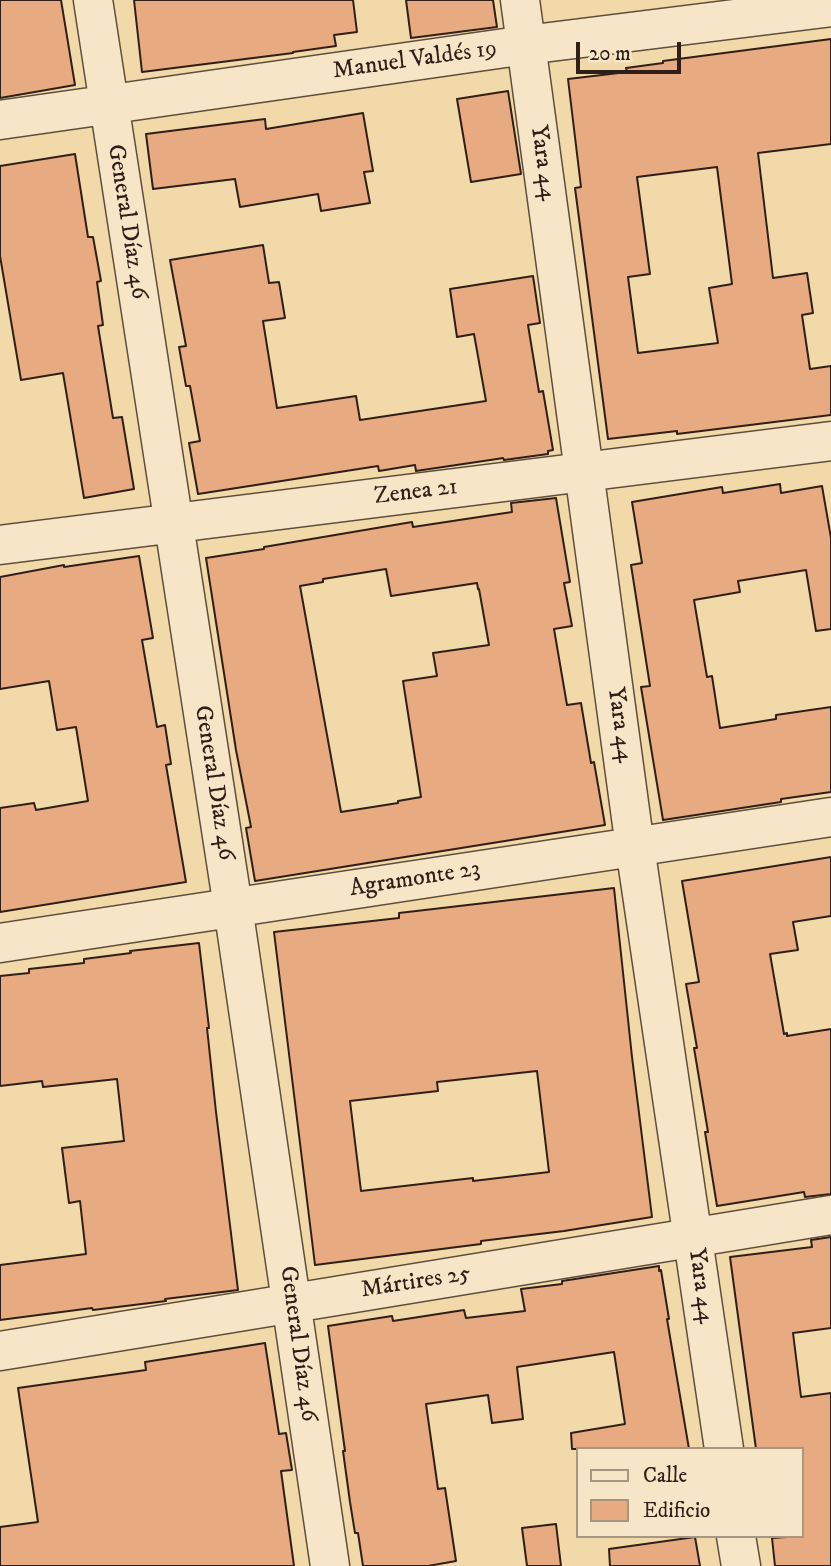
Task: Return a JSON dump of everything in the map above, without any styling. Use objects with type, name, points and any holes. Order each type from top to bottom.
[{"type":"street","name":"General Díaz 46","points":[[93,0],[233,907],[330,1566]]},
{"type":"street","name":"Yara 44","points":[[520,0],[635,847],[724,1447]]},
{"type":"street","name":"Manuel Valdés 19","points":[[0,120],[526,45],[831,7]]},
{"type":"street","name":"Zenea 21","points":[[0,545],[831,441]]},
{"type":"street","name":"Agramonte 23","points":[[0,943],[831,817]]},
{"type":"street","name":"Mártires 25","points":[[0,1352],[831,1215]]},
{"type":"street","points":[[736,1538],[741,1566]]},
{"type":"building","points":[[0,0],[61,0],[75,85],[0,98]]},
{"type":"building","points":[[134,0],[353,0],[357,32],[334,35],[336,46],[142,72]]},
{"type":"building","points":[[406,0],[493,0],[497,27],[411,38]]},
{"type":"building","points":[[831,39],[831,144],[758,153],[773,278],[807,273],[813,313],[802,315],[810,369],[831,366],[831,415],[677,434],[677,431],[608,439],[575,188],[581,187],[568,79],[627,72],[626,68]],"holes":[[[717,167],[732,284],[709,288],[718,343],[638,353],[628,277],[650,274],[637,177]]]},
{"type":"building","points":[[508,91],[521,174],[471,182],[457,99]]},
{"type":"building","points":[[363,113],[373,171],[364,172],[370,203],[321,211],[318,194],[240,207],[235,179],[153,189],[146,134],[265,119],[266,129]]},
{"type":"building","points":[[75,154],[88,237],[93,237],[101,281],[97,282],[103,325],[98,326],[113,418],[122,417],[134,489],[84,498],[63,373],[21,380],[0,256],[0,166]]},
{"type":"building","points":[[263,245],[269,283],[279,282],[285,318],[263,321],[277,408],[356,396],[360,420],[486,401],[474,334],[457,337],[450,289],[533,276],[540,323],[528,325],[539,392],[543,391],[553,450],[548,451],[548,454],[416,471],[415,465],[379,471],[378,466],[198,494],[189,443],[200,441],[190,386],[186,386],[179,347],[186,346],[170,260]]},
{"type":"building","points":[[780,484],[781,493],[822,486],[831,538],[831,629],[816,631],[806,570],[738,581],[740,592],[694,600],[707,677],[712,676],[720,728],[776,719],[776,715],[831,707],[831,792],[663,820],[641,687],[650,686],[631,565],[642,563],[632,502],[722,487],[723,493]]},
{"type":"building","points":[[556,498],[570,582],[564,583],[572,626],[554,629],[567,705],[581,703],[605,825],[255,881],[246,828],[251,827],[206,558],[412,522],[413,527],[512,512],[511,503]],"holes":[[[386,569],[391,596],[477,583],[489,645],[433,653],[437,676],[403,681],[421,797],[341,812],[300,586],[323,582],[323,579]]]},
{"type":"building","points":[[139,556],[153,638],[142,640],[157,727],[165,725],[171,764],[166,765],[186,882],[0,912],[0,808],[34,803],[36,810],[88,801],[76,727],[57,730],[49,681],[0,689],[0,577],[64,565]]},
{"type":"building","points":[[831,857],[831,916],[793,922],[798,950],[770,954],[784,1034],[787,1033],[787,1036],[831,1029],[831,1194],[805,1197],[804,1192],[717,1206],[686,984],[699,982],[682,881]]},
{"type":"building","points":[[614,888],[652,1217],[481,1241],[481,1244],[315,1265],[274,932],[399,918],[399,913]],"holes":[[[537,1071],[549,1172],[361,1191],[350,1101],[438,1091],[437,1082]]]},
{"type":"building","points":[[199,943],[238,1290],[0,1320],[0,1265],[86,1254],[80,1201],[69,1203],[62,1148],[124,1141],[117,1079],[43,1087],[42,1081],[0,1086],[0,976],[29,973],[29,969],[84,963],[84,959],[131,953],[130,951]]},
{"type":"building","points":[[831,1237],[831,1328],[793,1333],[801,1397],[831,1393],[831,1566],[775,1566],[772,1538],[803,1538],[803,1447],[756,1447],[730,1257],[812,1247],[811,1240]]},
{"type":"building","points":[[659,1266],[689,1447],[572,1449],[571,1433],[625,1424],[614,1352],[517,1367],[523,1419],[492,1423],[488,1395],[426,1404],[438,1489],[445,1488],[456,1561],[428,1566],[363,1566],[350,1502],[328,1326],[392,1316],[393,1321],[464,1310],[466,1318],[525,1311],[521,1289],[562,1284],[562,1281]]},
{"type":"building","points":[[265,1343],[279,1434],[286,1433],[292,1470],[281,1471],[294,1566],[0,1566],[0,1527],[38,1522],[18,1388],[146,1370],[145,1362]]},
{"type":"building","points":[[556,1524],[561,1566],[527,1566],[522,1528]]},
{"type":"building","points":[[695,1538],[700,1566],[610,1566],[609,1549]]}]
